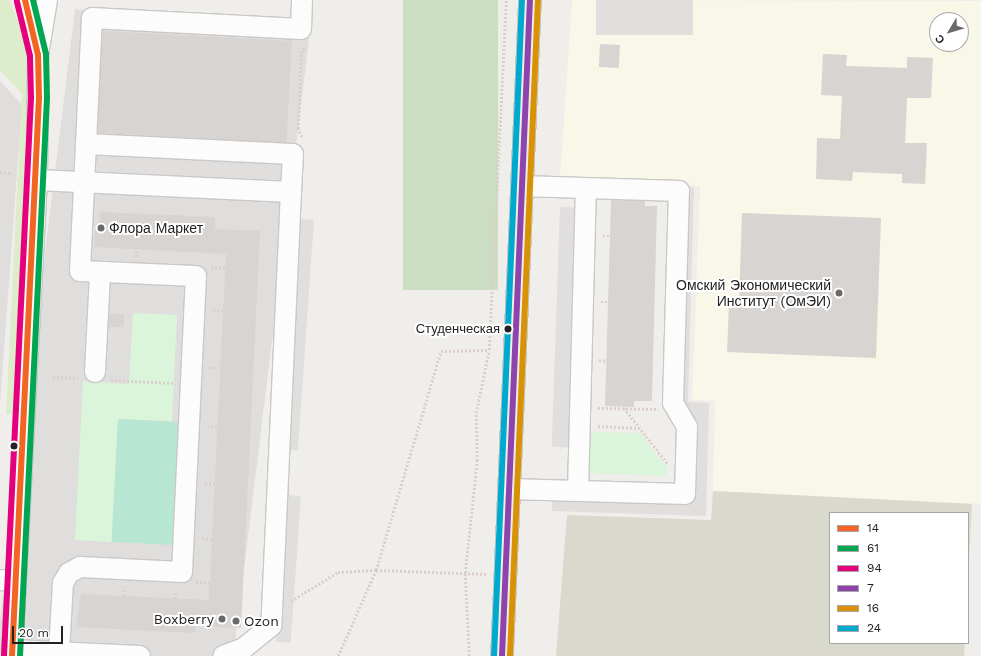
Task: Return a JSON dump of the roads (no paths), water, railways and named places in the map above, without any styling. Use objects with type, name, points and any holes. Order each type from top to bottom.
[{"type":"main road","points":[[502,656],[524,186],[530,0]]},
{"type":"street","points":[[25,0],[38,55]]},
{"type":"street","points":[[47,0],[38,55],[37,180],[8,580],[12,653],[59,652],[140,656]]},
{"type":"street","points":[[59,652],[63,583],[68,573],[80,567],[182,572],[196,276],[80,270],[92,18],[301,28],[302,0]]},
{"type":"street","points":[[86,144],[293,154],[270,626],[259,637],[244,648],[223,656]]},
{"type":"street","points":[[37,180],[291,192]]},
{"type":"street","points":[[510,489],[685,494],[687,427],[673,403],[679,191],[524,186]]},
{"type":"street","points":[[578,491],[586,188]]},
{"type":"street","points":[[95,377],[100,272]]},
{"type":"place","name":"Флора Маркет","points":[[101,228]]},
{"type":"place","name":"Омский Экономический Институт (ОмЭИ)","points":[[839,293]]},
{"type":"place","name":"Студенческая","points":[[508,329]]},
{"type":"place","name":"Boxberry","points":[[222,619]]},
{"type":"place","name":"Ozon","points":[[236,621]]}]
